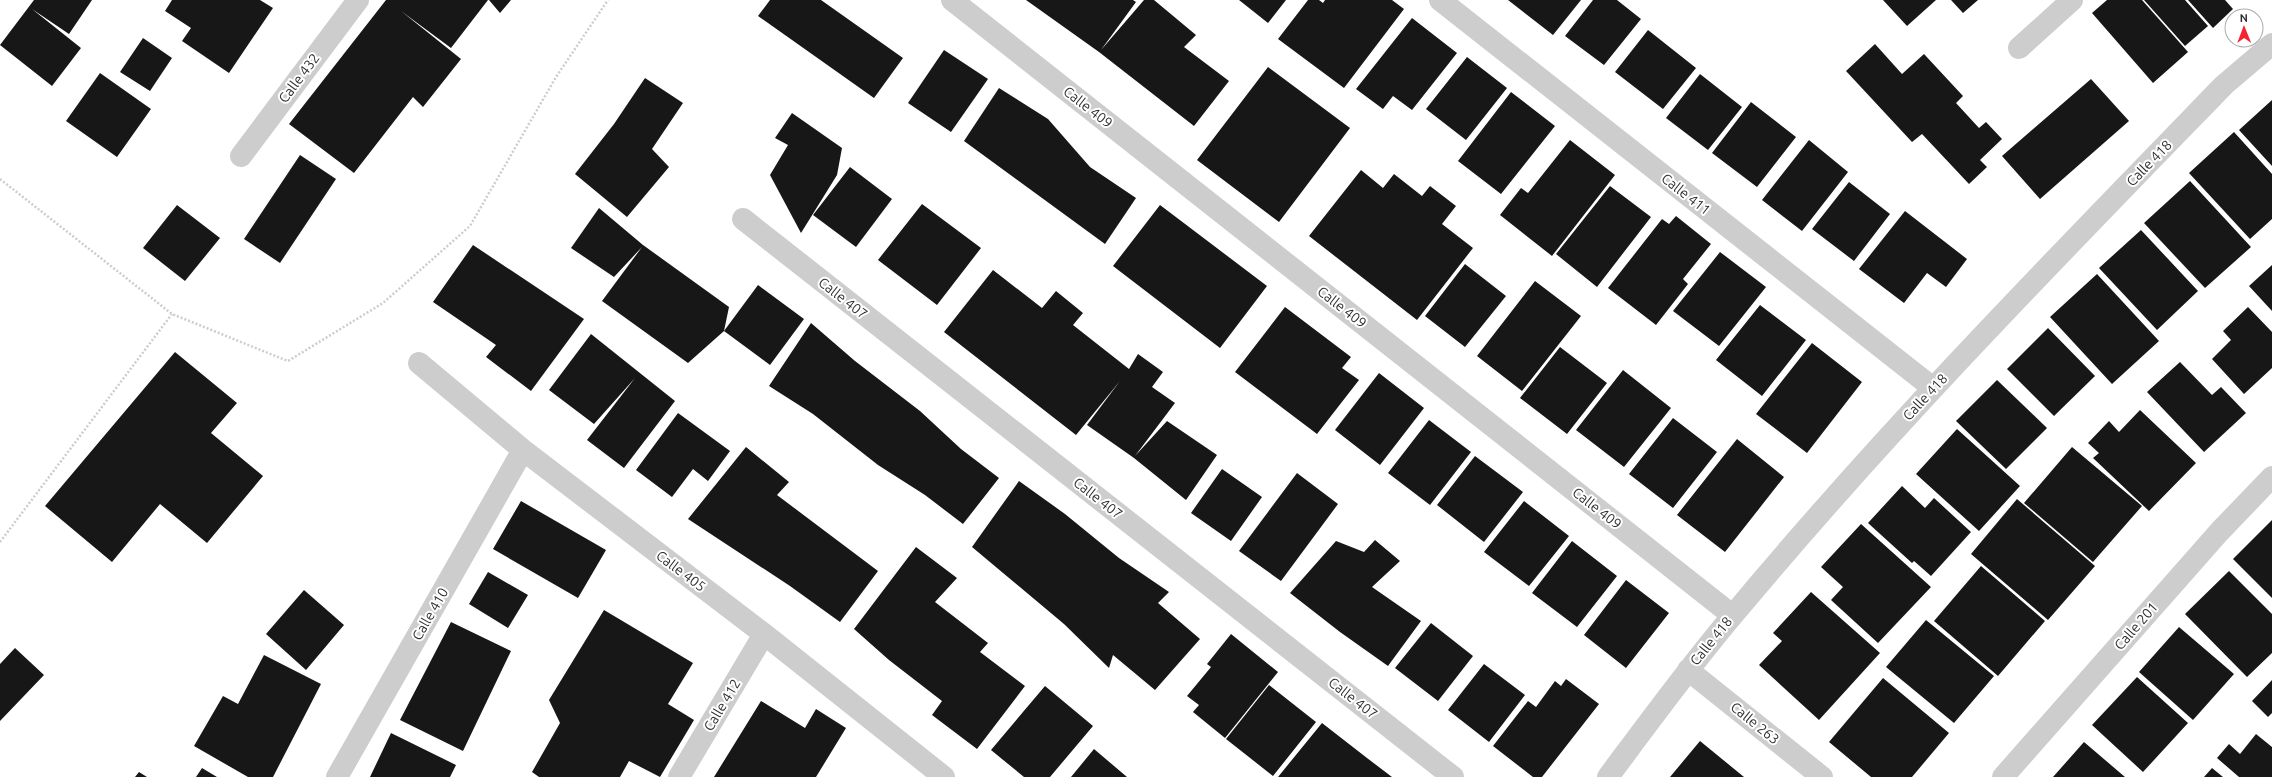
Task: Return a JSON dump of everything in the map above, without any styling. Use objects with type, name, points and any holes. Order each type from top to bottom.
[{"type":"street","name":"Calle 432","points":[[241,156],[358,0]]},
{"type":"street","name":"Calle 409","points":[[952,0],[1732,615]]},
{"type":"street","name":"Calle 411","points":[[1440,0],[1934,388]]},
{"type":"street","points":[[2019,48],[2072,0]]},
{"type":"street","name":"Calle 418","points":[[1608,777],[1688,670],[1732,615],[1934,388],[2224,85],[2272,44]]},
{"type":"street","name":"Calle 407","points":[[743,219],[1453,777]]},
{"type":"street","name":"Calle 405","points":[[419,363],[524,450],[764,634],[944,777]]},
{"type":"street","name":"Calle 410","points":[[336,777],[524,450]]},
{"type":"street","name":"Calle 201","points":[[2004,777],[2220,531],[2272,477]]},
{"type":"street","name":"Calle 412","points":[[679,777],[764,634]]},
{"type":"street","name":"Calle 263","points":[[1688,670],[1822,777]]},
{"type":"path","points":[[0,179],[172,314],[288,361],[383,302],[470,226],[556,77],[608,0]]},
{"type":"path","points":[[0,542],[172,314]]},
{"type":"building","points":[[34,0],[92,0],[69,34],[32,9],[81,48],[52,86],[0,45]]},
{"type":"building","points":[[172,0],[260,0],[273,8],[229,73],[182,41],[191,28],[165,11]]},
{"type":"building","points":[[386,0],[488,0],[451,48],[401,11],[461,59],[423,107],[413,97],[354,173],[289,124]]},
{"type":"building","points":[[489,0],[511,0],[500,13]]},
{"type":"building","points":[[770,0],[821,0],[903,58],[874,98],[758,16]]},
{"type":"building","points":[[1026,0],[1133,0],[1136,2],[1101,50],[1144,0],[1154,0],[1196,35],[1184,47],[1229,81],[1194,126],[1099,52]]},
{"type":"building","points":[[1239,0],[1286,0],[1268,23]]},
{"type":"building","points":[[1308,0],[1319,0],[1323,3],[1325,0],[1392,0],[1404,9],[1344,88],[1278,39]]},
{"type":"building","points":[[1508,0],[1581,0],[1553,35]]},
{"type":"building","points":[[1593,0],[1617,0],[1641,19],[1604,65],[1565,36]]},
{"type":"building","points":[[1883,0],[1936,0],[1907,26]]},
{"type":"building","points":[[1951,0],[1978,0],[1963,13]]},
{"type":"building","points":[[2107,0],[2142,0],[2188,52],[2153,83],[2092,13]]},
{"type":"building","points":[[2144,0],[2185,0],[2208,26],[2185,46]]},
{"type":"building","points":[[2188,0],[2225,0],[2232,8],[2224,8],[2224,18],[2213,28]]},
{"type":"building","points":[[1412,18],[1457,53],[1412,110],[1393,96],[1383,109],[1356,89]]},
{"type":"building","points":[[1648,30],[1696,68],[1663,109],[1615,72]]},
{"type":"building","points":[[143,38],[172,58],[150,91],[120,72]]},
{"type":"building","points":[[1875,44],[1902,74],[1924,54],[1963,96],[1956,103],[1979,128],[1986,122],[2002,139],[1980,160],[1987,167],[1969,184],[1922,134],[1912,142],[1846,71]]},
{"type":"building","points":[[944,50],[988,79],[951,132],[908,103]]},
{"type":"building","points":[[1467,57],[1507,88],[1466,140],[1426,109]]},
{"type":"building","points":[[1268,67],[1350,128],[1279,222],[1197,160]]},
{"type":"building","points":[[100,73],[151,109],[117,157],[66,121]]},
{"type":"building","points":[[1700,74],[1742,107],[1708,150],[1666,118]]},
{"type":"building","points":[[645,78],[683,103],[652,149],[669,167],[627,217],[575,174],[614,124]]},
{"type":"building","points":[[2091,79],[2129,121],[2040,199],[2002,156]]},
{"type":"building","points":[[999,88],[1048,119],[1090,167],[1136,198],[1105,244],[964,141]]},
{"type":"building","points":[[1511,92],[1555,126],[1501,194],[1458,161]]},
{"type":"building","points":[[2272,100],[2272,166],[2239,130]]},
{"type":"building","points":[[1751,102],[1796,137],[1757,187],[1712,153]]},
{"type":"building","points":[[792,113],[842,148],[837,175],[801,233],[770,175],[788,145],[775,138]]},
{"type":"building","points":[[2234,132],[2272,174],[2272,219],[2250,239],[2189,173]]},
{"type":"building","points":[[1570,140],[1615,175],[1552,256],[1500,215],[1521,188],[1528,193]]},
{"type":"building","points":[[1809,140],[1848,172],[1802,231],[1762,200]]},
{"type":"building","points":[[300,155],[336,179],[280,263],[244,239]]},
{"type":"building","points":[[850,167],[892,199],[856,247],[813,215]]},
{"type":"building","points":[[1361,170],[1383,188],[1394,174],[1422,196],[1430,186],[1456,206],[1442,224],[1473,248],[1417,320],[1309,236]]},
{"type":"building","points":[[2190,181],[2251,247],[2205,288],[2144,223]]},
{"type":"building","points":[[1849,182],[1890,214],[1854,261],[1812,229]]},
{"type":"building","points":[[1610,186],[1651,217],[1597,287],[1556,254]]},
{"type":"building","points":[[922,204],[981,248],[937,305],[878,260]]},
{"type":"building","points":[[177,205],[220,238],[185,281],[143,248]]},
{"type":"building","points":[[1160,205],[1267,286],[1220,348],[1113,266]]},
{"type":"building","points":[[599,208],[643,245],[729,307],[724,331],[688,363],[602,301],[642,247],[614,277],[571,248]]},
{"type":"building","points":[[1905,211],[1967,259],[1946,287],[1927,273],[1904,303],[1859,269]]},
{"type":"building","points":[[1676,216],[1711,244],[1683,279],[1688,284],[1656,325],[1608,288],[1662,219],[1669,224]]},
{"type":"building","points":[[2141,230],[2198,291],[2157,330],[2099,268]]},
{"type":"building","points":[[473,245],[584,319],[531,391],[486,357],[496,345],[433,302]]},
{"type":"building","points":[[1720,252],[1766,287],[1719,346],[1673,311]]},
{"type":"building","points":[[1465,264],[1506,296],[1465,347],[1425,316]]},
{"type":"building","points":[[2272,265],[2272,311],[2249,286]]},
{"type":"building","points":[[993,270],[1042,308],[1056,291],[1083,313],[1073,325],[1129,369],[1138,354],[1163,372],[1152,387],[1175,403],[1135,456],[1167,421],[1217,455],[1186,500],[1134,458],[1087,425],[1120,381],[1076,435],[944,332]]},
{"type":"building","points":[[2097,274],[2159,341],[2112,384],[2050,317]]},
{"type":"building","points":[[1535,281],[1581,316],[1522,391],[1477,356]]},
{"type":"building","points":[[758,285],[804,319],[770,365],[724,331]]},
{"type":"building","points":[[1760,305],[1806,340],[1762,396],[1716,360]]},
{"type":"building","points":[[1285,307],[1351,357],[1342,368],[1359,380],[1317,434],[1235,372]]},
{"type":"building","points":[[2248,307],[2272,332],[2272,368],[2244,394],[2212,359],[2231,340],[2223,331]]},
{"type":"building","points":[[811,323],[855,361],[920,411],[961,449],[999,478],[963,524],[925,495],[878,465],[813,414],[769,386]]},
{"type":"building","points":[[2048,328],[2095,376],[2054,416],[2007,369]]},
{"type":"building","points":[[591,334],[675,401],[624,468],[587,440],[635,378],[594,424],[549,390]]},
{"type":"building","points":[[1812,343],[1862,382],[1807,453],[1756,414]]},
{"type":"building","points":[[1560,347],[1607,383],[1567,434],[1520,398]]},
{"type":"building","points":[[175,352],[237,403],[211,433],[263,476],[207,543],[160,504],[112,562],[45,506]]},
{"type":"building","points":[[2180,362],[2212,395],[2221,387],[2246,413],[2204,452],[2147,392]]},
{"type":"building","points":[[1623,370],[1671,408],[1624,467],[1576,430]]},
{"type":"building","points":[[1379,373],[1424,408],[1380,465],[1335,430]]},
{"type":"building","points":[[1997,380],[2047,428],[2006,469],[1956,421]]},
{"type":"building","points":[[2140,410],[2196,463],[2149,511],[2093,458],[2099,453],[2088,443],[2109,421],[2119,432]]},
{"type":"building","points":[[678,413],[730,451],[708,481],[693,469],[672,497],[636,470]]},
{"type":"building","points":[[1673,418],[1717,452],[1673,508],[1629,474]]},
{"type":"building","points":[[1429,420],[1471,452],[1430,505],[1388,473]]},
{"type":"building","points":[[1957,429],[2020,486],[1979,531],[1916,474]]},
{"type":"building","points":[[1737,439],[1784,477],[1725,552],[1677,515]]},
{"type":"building","points":[[746,447],[789,482],[777,495],[878,571],[840,622],[790,586],[688,519]]},
{"type":"building","points":[[2072,447],[2142,506],[2093,562],[2024,503]]},
{"type":"building","points":[[1475,456],[1523,492],[1484,542],[1437,505]]},
{"type":"building","points":[[1222,469],[1262,497],[1231,541],[1191,513]]},
{"type":"building","points":[[1297,473],[1338,504],[1281,581],[1239,551]]},
{"type":"building","points":[[1019,481],[1065,514],[1119,558],[1169,592],[1158,603],[1200,639],[1155,690],[1113,655],[1109,668],[1064,624],[972,547]]},
{"type":"building","points":[[1902,486],[1925,508],[1934,498],[1971,532],[1931,576],[1914,561],[1912,563],[1868,523]]},
{"type":"building","points":[[2017,499],[2095,566],[2048,620],[1971,554]]},
{"type":"building","points":[[521,501],[606,550],[578,598],[493,549]]},
{"type":"building","points":[[1524,501],[1569,536],[1529,586],[1484,552]]},
{"type":"building","points":[[2272,520],[2272,598],[2233,559]]},
{"type":"building","points":[[1861,524],[1931,587],[1878,643],[1831,600],[1843,587],[1821,567]]},
{"type":"building","points":[[1375,540],[1400,561],[1372,587],[1421,621],[1388,666],[1340,632],[1290,593],[1336,541],[1364,552]]},
{"type":"building","points":[[1572,541],[1617,576],[1577,627],[1532,593]]},
{"type":"building","points":[[916,547],[957,578],[935,602],[988,643],[980,652],[1025,686],[977,749],[932,715],[942,701],[889,660],[854,629]]},
{"type":"building","points":[[1981,566],[2045,621],[1998,676],[1934,621]]},
{"type":"building","points":[[2229,571],[2272,614],[2272,653],[2247,677],[2185,614]]},
{"type":"building","points":[[488,572],[528,595],[508,628],[469,604]]},
{"type":"building","points":[[1626,580],[1669,613],[1626,668],[1584,635]]},
{"type":"building","points":[[304,590],[344,625],[306,670],[266,634]]},
{"type":"building","points":[[1811,592],[1880,653],[1819,720],[1759,665],[1782,641],[1773,633]]},
{"type":"building","points":[[604,610],[693,663],[668,704],[694,720],[660,777],[629,761],[620,777],[539,777],[532,772],[560,723],[549,700]]},
{"type":"building","points":[[1926,620],[1994,676],[1954,723],[1886,667]]},
{"type":"building","points":[[451,622],[511,651],[463,751],[400,720]]},
{"type":"building","points":[[1431,623],[1473,656],[1438,701],[1395,668]]},
{"type":"building","points":[[2179,627],[2234,674],[2193,720],[2139,672]]},
{"type":"building","points":[[1231,634],[1278,672],[1225,738],[1193,712],[1199,705],[1187,696],[1211,667],[1207,664]]},
{"type":"building","points":[[15,648],[44,675],[0,721],[0,664]]},
{"type":"building","points":[[264,655],[321,684],[273,777],[248,777],[194,746],[223,696],[238,704]]},
{"type":"building","points":[[1484,664],[1525,695],[1489,742],[1448,710]]},
{"type":"building","points":[[2137,677],[2188,723],[2143,772],[2092,725]]},
{"type":"building","points":[[1883,678],[1949,733],[1912,777],[1871,777],[1829,742]]},
{"type":"building","points":[[1566,679],[1599,704],[1542,777],[1533,777],[1493,746],[1528,701],[1536,707],[1555,681],[1561,686]]},
{"type":"building","points":[[2272,680],[2272,713],[2268,717],[2252,701]]},
{"type":"building","points":[[1269,685],[1316,722],[1273,776],[1226,739]]},
{"type":"building","points":[[1045,686],[1093,726],[1050,777],[1024,777],[991,750]]},
{"type":"building","points":[[761,701],[805,728],[816,709],[846,728],[816,777],[714,777]]},
{"type":"building","points":[[1322,723],[1367,758],[1392,777],[1278,777]]},
{"type":"building","points":[[391,733],[456,765],[450,777],[370,777]]},
{"type":"building","points":[[2256,734],[2272,747],[2272,777],[2239,777],[2217,758],[2229,744],[2240,754]]},
{"type":"building","points":[[1700,741],[1744,777],[1670,777]]},
{"type":"building","points":[[2084,742],[2125,777],[2053,777]]},
{"type":"building","points":[[1094,749],[1127,777],[1071,777]]},
{"type":"building","points":[[202,768],[217,777],[196,777]]},
{"type":"building","points":[[2212,768],[2223,777],[2204,777]]},
{"type":"building","points":[[139,772],[147,777],[135,777]]}]
